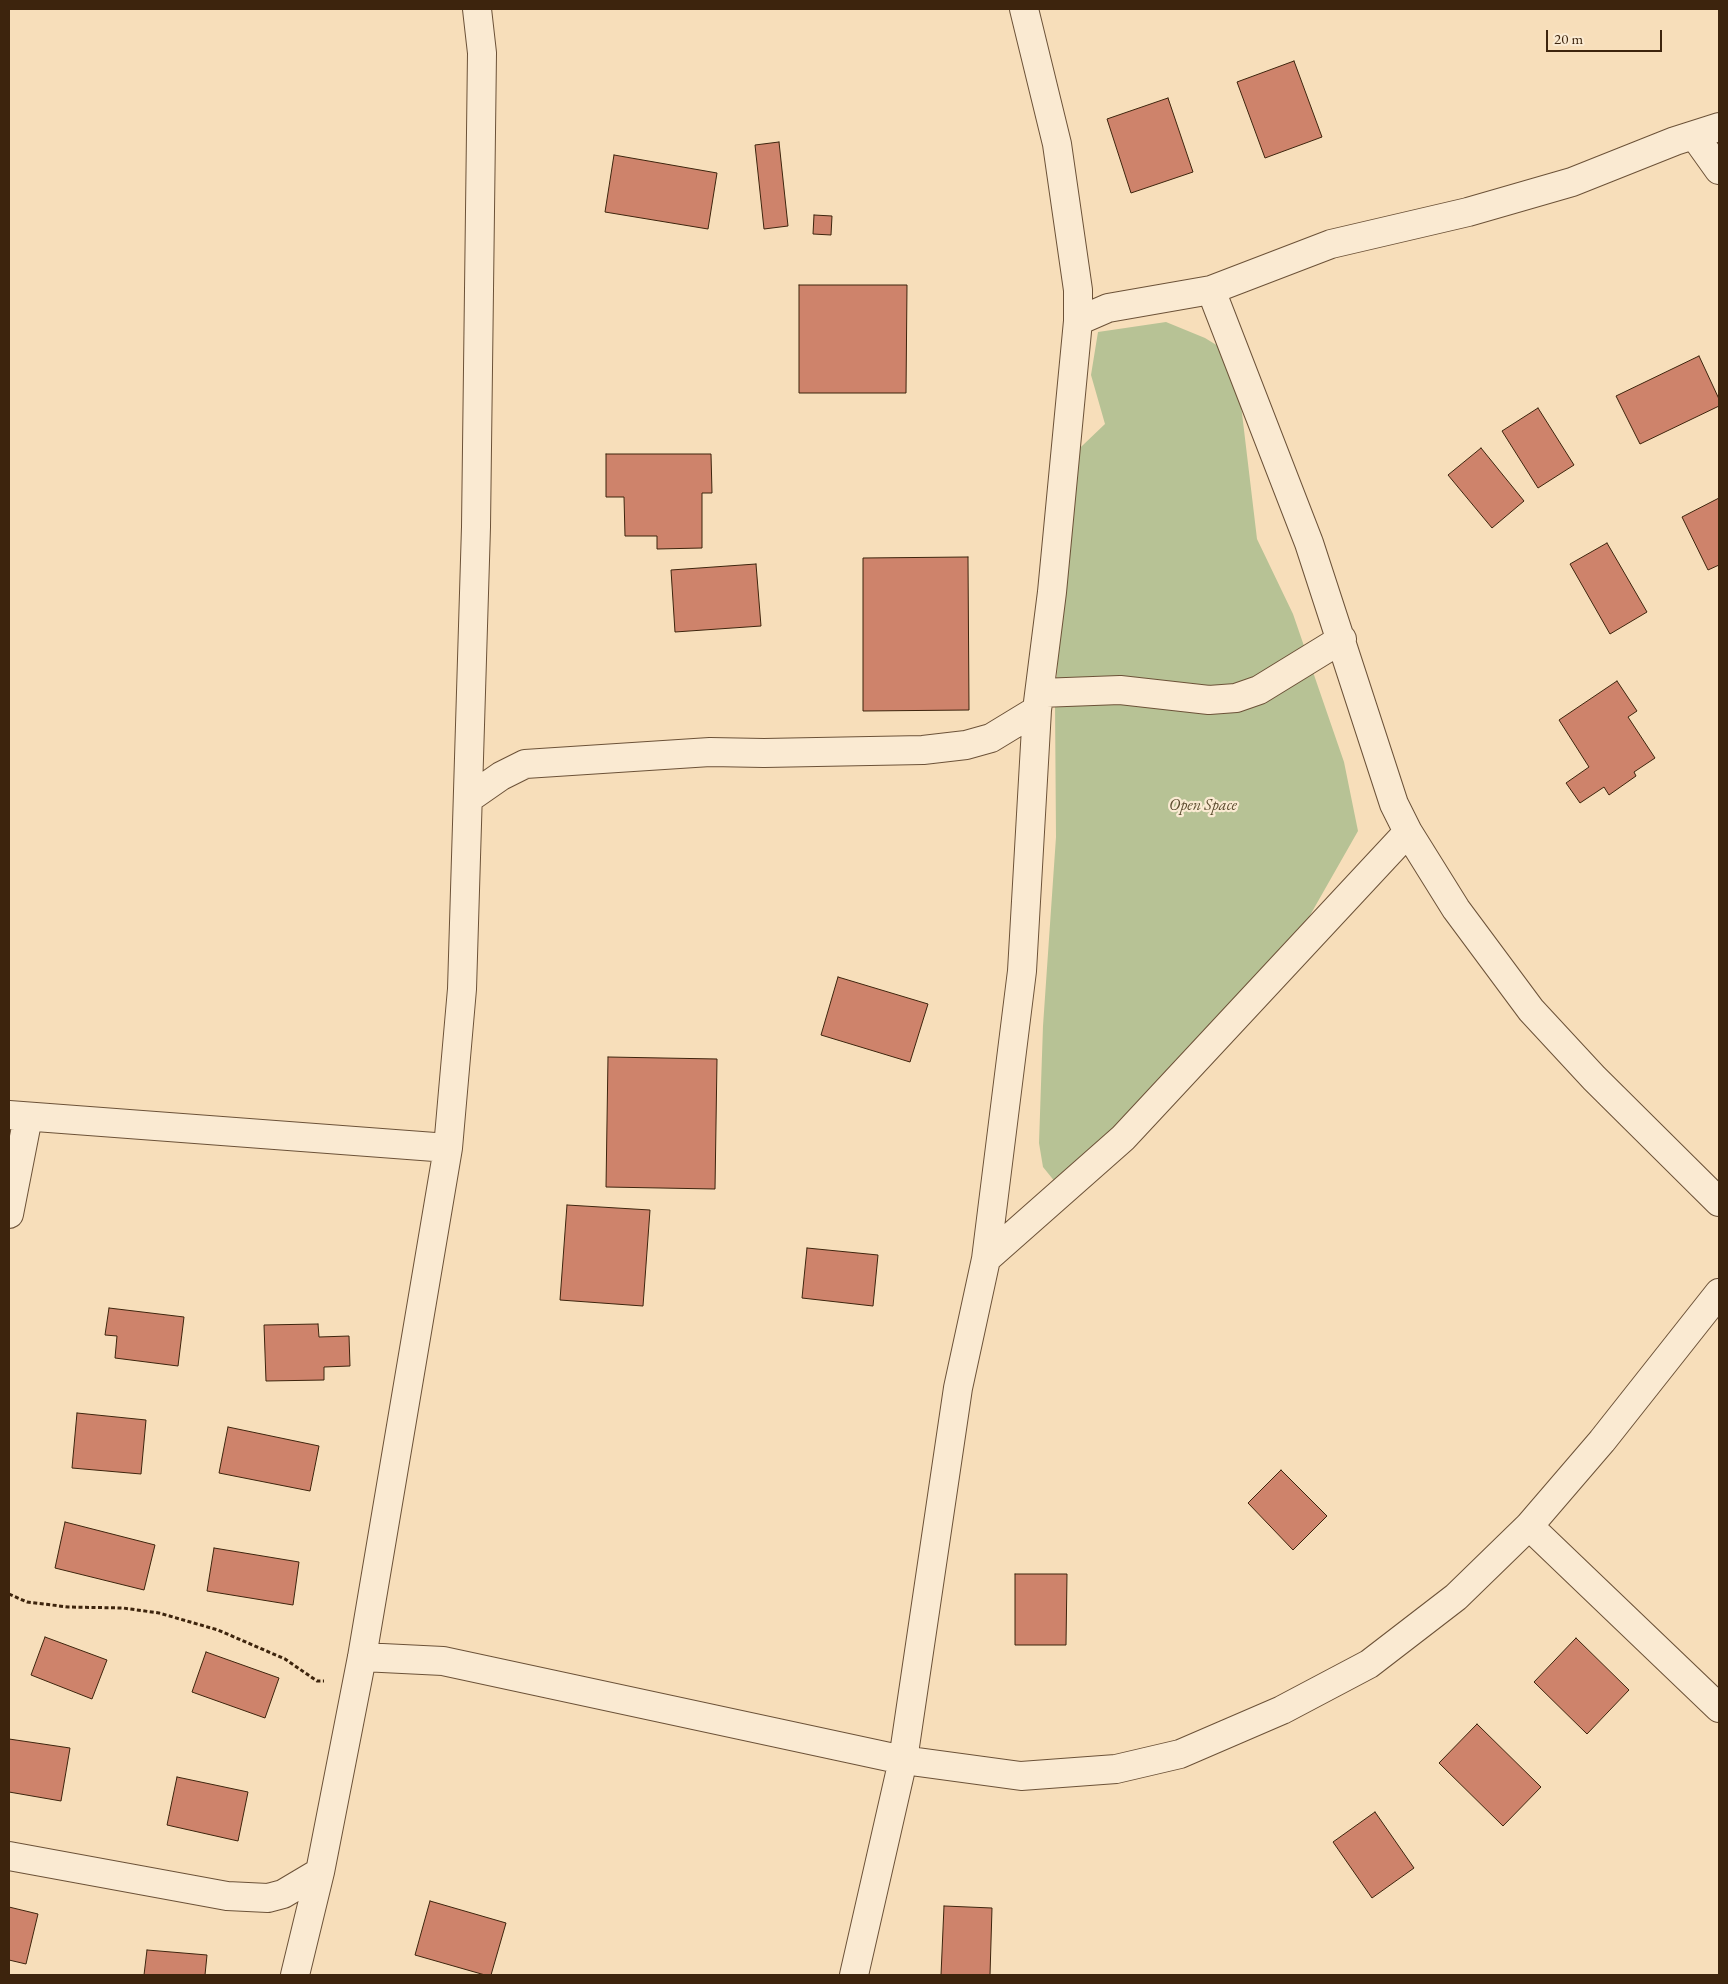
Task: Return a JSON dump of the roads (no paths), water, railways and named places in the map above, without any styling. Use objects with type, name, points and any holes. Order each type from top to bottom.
[{"type":"street","points":[[295,1975],[320,1872],[360,1670],[448,1148],[462,989],[476,526],[482,53],[477,9]]},
{"type":"street","points":[[854,1975],[903,1760],[958,1388],[986,1258],[1022,971],[1038,701],[1052,592],[1078,321],[1078,290],[1057,144],[1024,9]]},
{"type":"street","points":[[1078,321],[1108,308],[1211,290],[1331,244],[1468,212],[1572,182],[1719,127]]},
{"type":"street","points":[[1694,135],[1719,170]]},
{"type":"street","points":[[1211,290],[1309,543],[1394,804],[1408,832],[1456,909],[1531,1010],[1594,1078],[1719,1202]]},
{"type":"street","points":[[468,799],[501,776],[524,764],[710,752],[834,753],[923,750],[966,745],[992,738],[1038,701],[1120,690],[1209,700],[1236,698],[1259,690],[1342,640]]},
{"type":"street","points":[[986,1258],[1123,1138],[1408,832]]},
{"type":"street","points":[[9,1214],[18,1116],[448,1148]]},
{"type":"street","points":[[360,1670],[443,1661],[903,1760],[1021,1776],[1116,1769],[1180,1754],[1282,1710],[1370,1664],[1456,1597],[1529,1526],[1602,1441],[1719,1293]]},
{"type":"street","points":[[1529,1526],[1719,1708]]},
{"type":"street","points":[[9,1856],[227,1896],[268,1898],[284,1894],[320,1872]]},
{"type":"park label","name":"Open Space","points":[[1203,806]]}]
